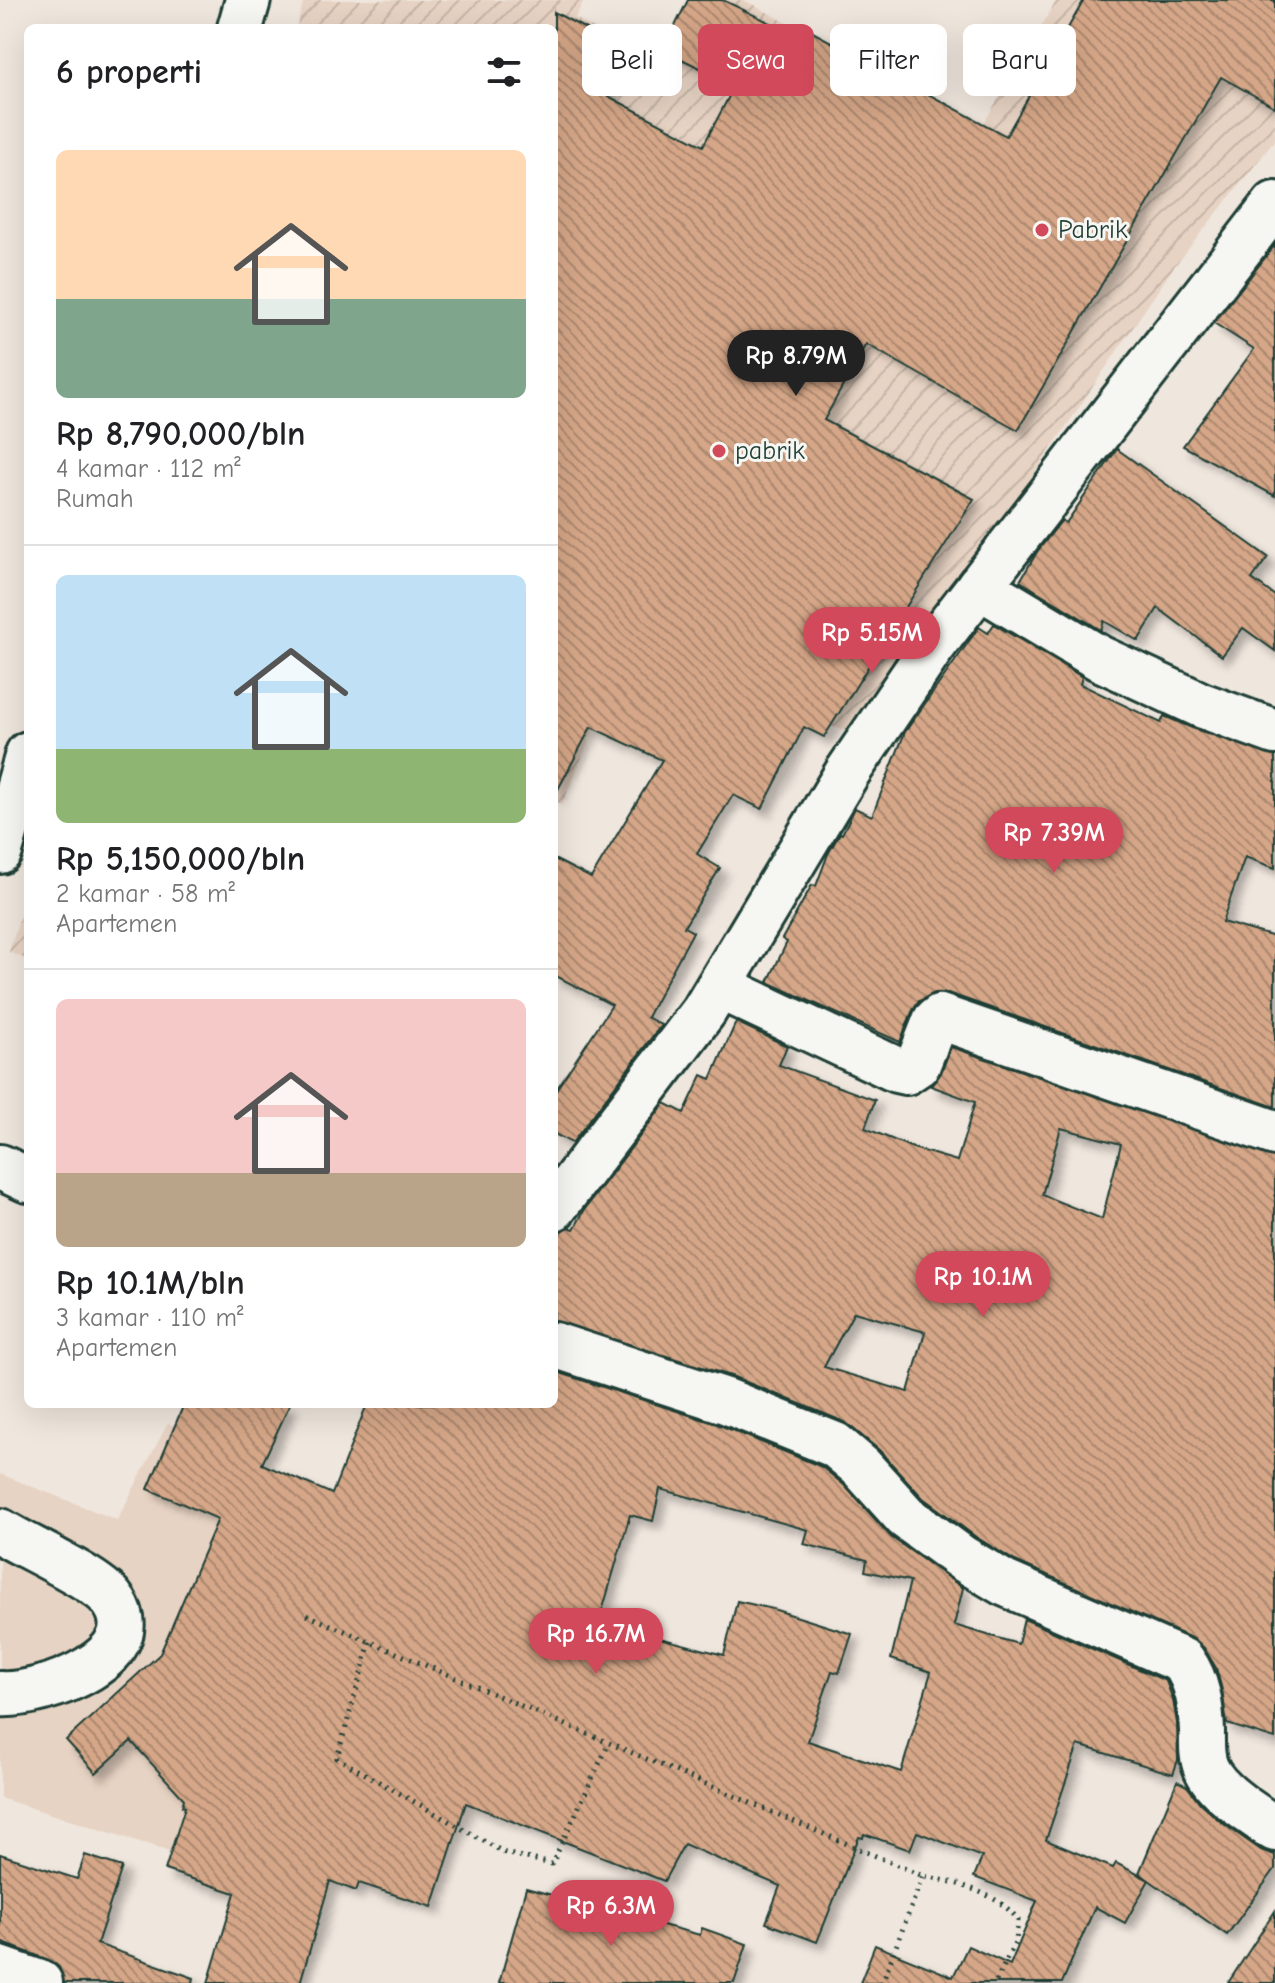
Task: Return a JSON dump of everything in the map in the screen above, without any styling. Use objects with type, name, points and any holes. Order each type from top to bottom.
[{"type":"street","points":[[241,24],[248,0]]},
{"type":"street","points":[[558,1203],[720,987],[847,773],[933,646],[1275,204]]},
{"type":"street","points":[[979,586],[1099,658],[1201,705],[1275,732]]},
{"type":"street","points":[[0,851],[24,768]]},
{"type":"street","points":[[720,987],[897,1070],[906,1072],[918,1064],[935,1021],[940,1017],[1275,1133]]},
{"type":"street","points":[[0,1167],[24,1178]]},
{"type":"street","points":[[558,1346],[726,1401],[835,1445],[861,1467],[906,1517],[962,1558],[1004,1583],[1183,1661],[1192,1674],[1199,1697],[1202,1755],[1207,1771],[1237,1802],[1275,1829]]},
{"type":"street","points":[[0,1531],[111,1597],[122,1624],[117,1646],[74,1677],[41,1689],[0,1694]]},
{"type":"street","points":[[0,1969],[40,1983]]},
{"type":"path","points":[[307,1615],[923,1876],[954,1882],[1009,1908],[1018,1920],[1016,1941],[995,1983]]},
{"type":"path","points":[[370,1642],[337,1758],[505,1853],[552,1864],[609,1743]]},
{"type":"path","points":[[882,1983],[923,1876]]},
{"type":"shaded area","points":[[304,0],[584,0],[575,18],[585,24],[582,24],[582,96],[682,96],[682,24],[678,24],[692,0],[744,0],[789,24],[698,24],[698,96],[814,96],[814,37],[830,46],[830,96],[925,96],[982,126],[1000,96],[1076,96],[1076,24],[1043,24],[1057,0],[1275,0],[1275,140],[1173,268],[858,735],[623,660],[562,805],[558,802],[558,24],[297,24]]},
{"type":"shaded area","points":[[24,904],[24,958],[9,952]]},
{"type":"shaded area","points":[[168,1423],[337,1496],[172,1852],[0,1798],[0,1474],[117,1520]]},
{"type":"building","points":[[688,0],[723,0],[773,24],[698,24],[698,67],[682,59],[682,24],[676,24]]},
{"type":"building","points":[[1084,0],[1275,0],[1275,107],[1221,77],[1018,430],[866,344],[824,420],[974,499],[824,737],[804,727],[762,809],[733,795],[697,854],[720,868],[684,927],[693,932],[647,1017],[661,1025],[572,1143],[558,1136],[558,1087],[612,1005],[558,977],[558,861],[591,878],[662,760],[591,727],[558,789],[558,24],[554,24],[554,12],[582,27],[582,96],[608,96],[703,146],[729,96],[814,96],[814,33],[830,41],[830,96],[932,96],[1006,136],[1029,96],[1076,96],[1076,24],[1070,24]]},
{"type":"building","points":[[1275,245],[1275,496],[1183,446],[1254,349],[1214,323]]},
{"type":"building","points":[[1117,449],[1268,557],[1252,579],[1275,596],[1275,651],[1243,628],[1222,656],[1158,608],[1138,641],[1104,621],[1101,630],[1020,581],[1037,552],[1062,520],[1066,523]]},
{"type":"building","points":[[994,624],[1082,677],[1080,684],[1161,723],[1164,716],[1275,756],[1275,868],[1245,857],[1222,922],[1275,937],[1275,1107],[948,993],[935,993],[919,1001],[900,1042],[768,982],[787,942],[782,939],[812,885],[816,886],[828,854],[855,808],[872,816],[905,732],[979,627],[988,633]]},
{"type":"building","points":[[736,1022],[787,1046],[779,1065],[875,1100],[865,1128],[913,1148],[957,1161],[975,1102],[931,1086],[941,1073],[951,1047],[1275,1157],[1275,1739],[1227,1724],[1216,1668],[1204,1648],[1194,1639],[1015,1561],[976,1537],[923,1498],[879,1450],[845,1422],[734,1377],[558,1322],[559,1232],[569,1227],[574,1229],[585,1209],[665,1103],[684,1113],[702,1075],[711,1079]],"holes":[[[1061,1128],[1121,1144],[1102,1219],[1042,1195]],[[854,1312],[925,1332],[908,1392],[824,1367]]]},
{"type":"building","points":[[558,1372],[717,1424],[822,1467],[844,1485],[891,1537],[963,1588],[954,1625],[1018,1644],[1024,1619],[1166,1681],[1177,1723],[1178,1760],[1173,1774],[1078,1745],[1046,1840],[1113,1868],[1116,1863],[1149,1880],[1125,1923],[1095,1907],[1062,1983],[860,1983],[875,1945],[953,1977],[968,1946],[1010,1965],[1037,1901],[974,1877],[982,1857],[917,1832],[910,1850],[864,1834],[863,1838],[859,1837],[817,1942],[766,1923],[780,1886],[684,1844],[664,1881],[466,1803],[432,1907],[359,1883],[356,1891],[330,1881],[300,1983],[208,1983],[235,1893],[165,1870],[185,1807],[182,1806],[184,1799],[131,1741],[96,1773],[66,1740],[160,1654],[218,1519],[148,1489],[182,1408],[288,1408],[262,1464],[332,1494],[365,1408],[558,1408]],"holes":[[[660,1489],[808,1530],[804,1544],[867,1560],[865,1571],[910,1581],[891,1659],[931,1672],[901,1772],[808,1741],[832,1671],[839,1673],[852,1634],[737,1601],[724,1655],[599,1622],[630,1515],[653,1521]]]},
{"type":"building","points":[[1177,1781],[1187,1786],[1221,1822],[1261,1850],[1275,1855],[1275,1869],[1227,1935],[1139,1873]]},
{"type":"building","points":[[0,1854],[77,1879],[85,1855],[122,1867],[97,1944],[194,1978],[193,1983],[64,1983],[59,1967],[49,1960],[0,1942]]},
{"type":"building","points":[[526,1888],[700,1935],[702,1928],[747,1944],[734,1983],[499,1983]]},
{"type":"building","points":[[1275,1911],[1275,1983],[1228,1983]]},
{"type":"place","name":"Pabrik","points":[[1042,230]]},
{"type":"place","name":"pabrik","points":[[719,451]]}]
